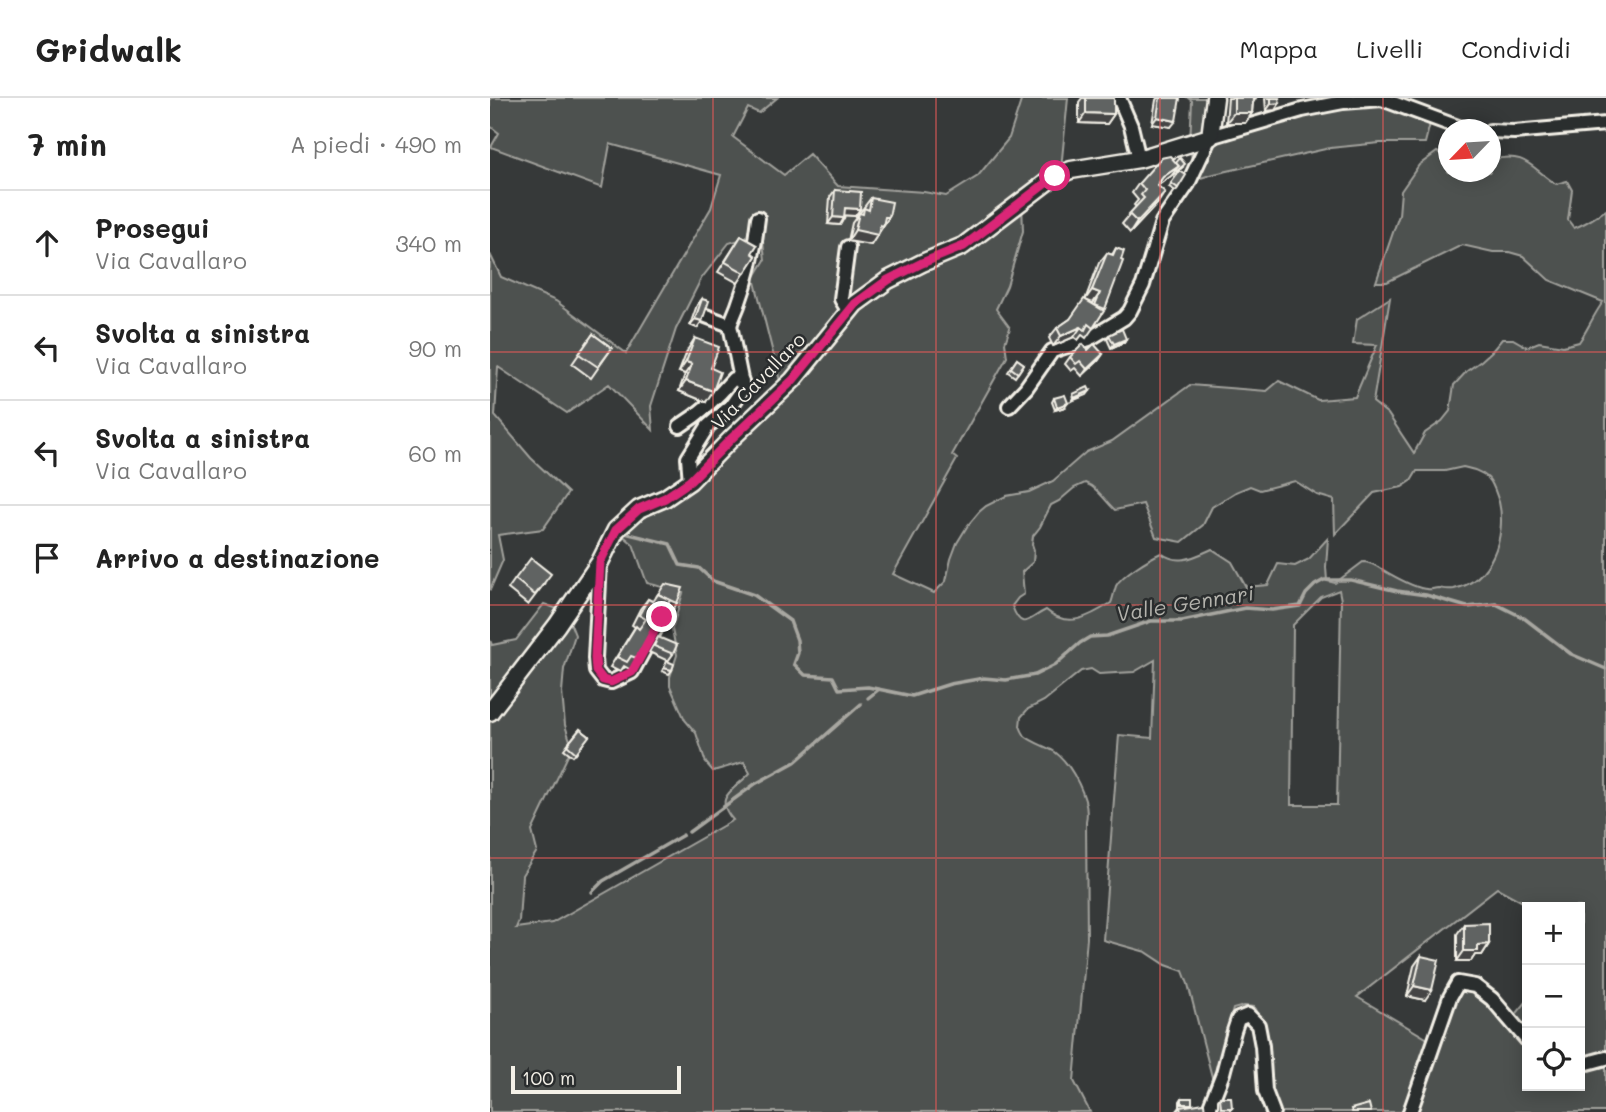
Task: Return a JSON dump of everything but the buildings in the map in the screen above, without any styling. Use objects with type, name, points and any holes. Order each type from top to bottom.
[{"type":"street","points":[[1119,98],[1131,126],[1139,159]]},
{"type":"street","points":[[1009,406],[1026,388],[1052,351],[1089,339],[1124,318],[1130,311],[1143,285],[1162,222],[1188,184],[1210,137],[1215,98]]},
{"type":"street","points":[[1210,137],[1303,110],[1343,102],[1382,99],[1438,120]]},
{"type":"street","points":[[1501,131],[1606,124]]},
{"type":"street","name":"Via Cavallaro","points":[[490,712],[557,625],[600,562],[616,530],[639,509],[665,498],[690,481],[793,380],[855,304],[888,280],[964,246],[1055,176],[1071,170],[1139,159],[1210,137]]},
{"type":"street","points":[[690,481],[688,458],[708,426],[731,406],[743,389],[730,325],[742,299],[749,274],[758,218]]},
{"type":"street","points":[[848,247],[841,299],[849,312]]},
{"type":"street","points":[[706,316],[730,325]]},
{"type":"street","points":[[680,426],[713,402],[733,379],[742,381]]},
{"type":"street","name":"Via Cavallaro","points":[[600,562],[595,658],[596,671],[603,680],[611,682],[632,672],[662,617]]},
{"type":"street","points":[[1410,1112],[1450,997],[1458,983],[1475,986],[1492,999],[1522,1034]]},
{"type":"street","points":[[1210,1112],[1238,1019],[1248,1015],[1258,1025],[1265,1091],[1273,1112]]},
{"type":"street","points":[[1585,1064],[1606,1058]]},
{"type":"shaded area","points":[[490,98],[777,98],[759,113],[748,108],[733,137],[784,175],[809,154],[838,186],[946,196],[978,176],[1009,138],[1022,98],[1068,98],[1061,169],[1022,202],[1023,231],[1007,286],[996,309],[1010,328],[1005,343],[1007,357],[952,455],[957,459],[893,574],[934,593],[946,581],[957,543],[968,525],[986,506],[1006,496],[1029,492],[1053,481],[1086,452],[1112,441],[1190,385],[1267,391],[1279,381],[1318,400],[1355,397],[1377,345],[1353,344],[1357,319],[1390,298],[1373,402],[1388,414],[1414,453],[1425,433],[1442,421],[1450,411],[1454,385],[1502,339],[1513,339],[1527,347],[1539,342],[1563,346],[1579,342],[1603,302],[1549,280],[1523,256],[1462,245],[1387,282],[1376,282],[1399,215],[1401,191],[1419,165],[1437,152],[1438,182],[1501,182],[1501,158],[1520,159],[1556,184],[1567,181],[1572,190],[1568,220],[1574,228],[1606,210],[1606,1112],[1279,1112],[1270,1087],[1262,1025],[1254,1007],[1244,1006],[1233,1009],[1213,1081],[1183,971],[1166,965],[1146,952],[1103,940],[1119,735],[1152,738],[1155,660],[1134,672],[1099,674],[1091,669],[1081,671],[1021,717],[1020,726],[1025,736],[1055,752],[1068,765],[1086,804],[1087,938],[1074,1081],[1090,1112],[490,1112],[490,640],[492,645],[516,640],[544,604],[566,612],[575,635],[564,669],[562,692],[565,725],[572,747],[532,831],[537,851],[522,875],[519,921],[516,928],[552,923],[733,820],[727,812],[725,799],[750,773],[744,762],[713,771],[706,763],[696,733],[685,720],[670,686],[677,655],[672,629],[683,593],[647,583],[633,544],[614,528],[688,477],[782,389],[754,278],[765,260],[762,233],[729,243],[701,279],[676,329],[651,406],[653,430],[609,384],[567,413],[498,367],[495,416],[531,458],[568,493],[543,529],[498,535],[503,560],[490,590],[490,254],[501,277],[556,301],[626,353],[711,208],[721,175],[610,144],[602,188],[491,147],[499,133],[490,126]],"holes":[[[1463,467],[1473,470],[1492,483],[1499,502],[1501,529],[1487,567],[1478,577],[1454,589],[1417,587],[1366,562],[1335,583],[1327,581],[1328,538],[1309,559],[1295,566],[1278,564],[1268,585],[1246,587],[1232,562],[1212,549],[1180,560],[1161,553],[1124,577],[1116,586],[1111,603],[1087,616],[1062,619],[1046,610],[1023,621],[1012,606],[1024,594],[1022,572],[1033,562],[1033,536],[1051,505],[1085,483],[1115,510],[1143,504],[1156,537],[1182,542],[1203,525],[1212,507],[1250,486],[1260,490],[1295,481],[1317,495],[1334,500],[1335,534],[1374,493],[1402,487],[1411,481],[1417,471],[1445,471]],[[1339,590],[1337,805],[1291,805],[1293,625],[1321,597]]]},
{"type":"shaded area","points":[[1188,98],[1213,98],[1207,133],[1341,100],[1433,112],[1425,143],[1380,143],[1330,148],[1194,180],[1190,143],[1192,101]]},
{"type":"waterway","name":"Valle Gennari","points":[[625,533],[670,544],[680,565],[699,568],[713,581],[754,595],[790,621],[797,640],[798,653],[794,664],[805,675],[833,677],[839,689],[868,687],[912,696],[950,684],[984,678],[1006,680],[1035,675],[1055,665],[1090,637],[1107,636],[1151,621],[1182,621],[1245,608],[1272,610],[1300,606],[1306,594],[1324,580],[1351,580],[1426,595],[1467,607],[1496,604],[1524,618],[1571,654],[1606,669]]},
{"type":"waterway","points":[[868,698],[878,690]]},
{"type":"waterway","points":[[689,832],[755,784],[795,762],[861,704]]},
{"type":"waterway","points":[[592,892],[603,881],[683,835]]},
{"type":"route","points":[[662,617],[632,672],[611,682],[603,680],[596,671],[595,658],[600,562],[616,530],[639,509],[665,498],[690,481],[793,380],[855,304],[888,280],[964,246],[1055,176]]}]
